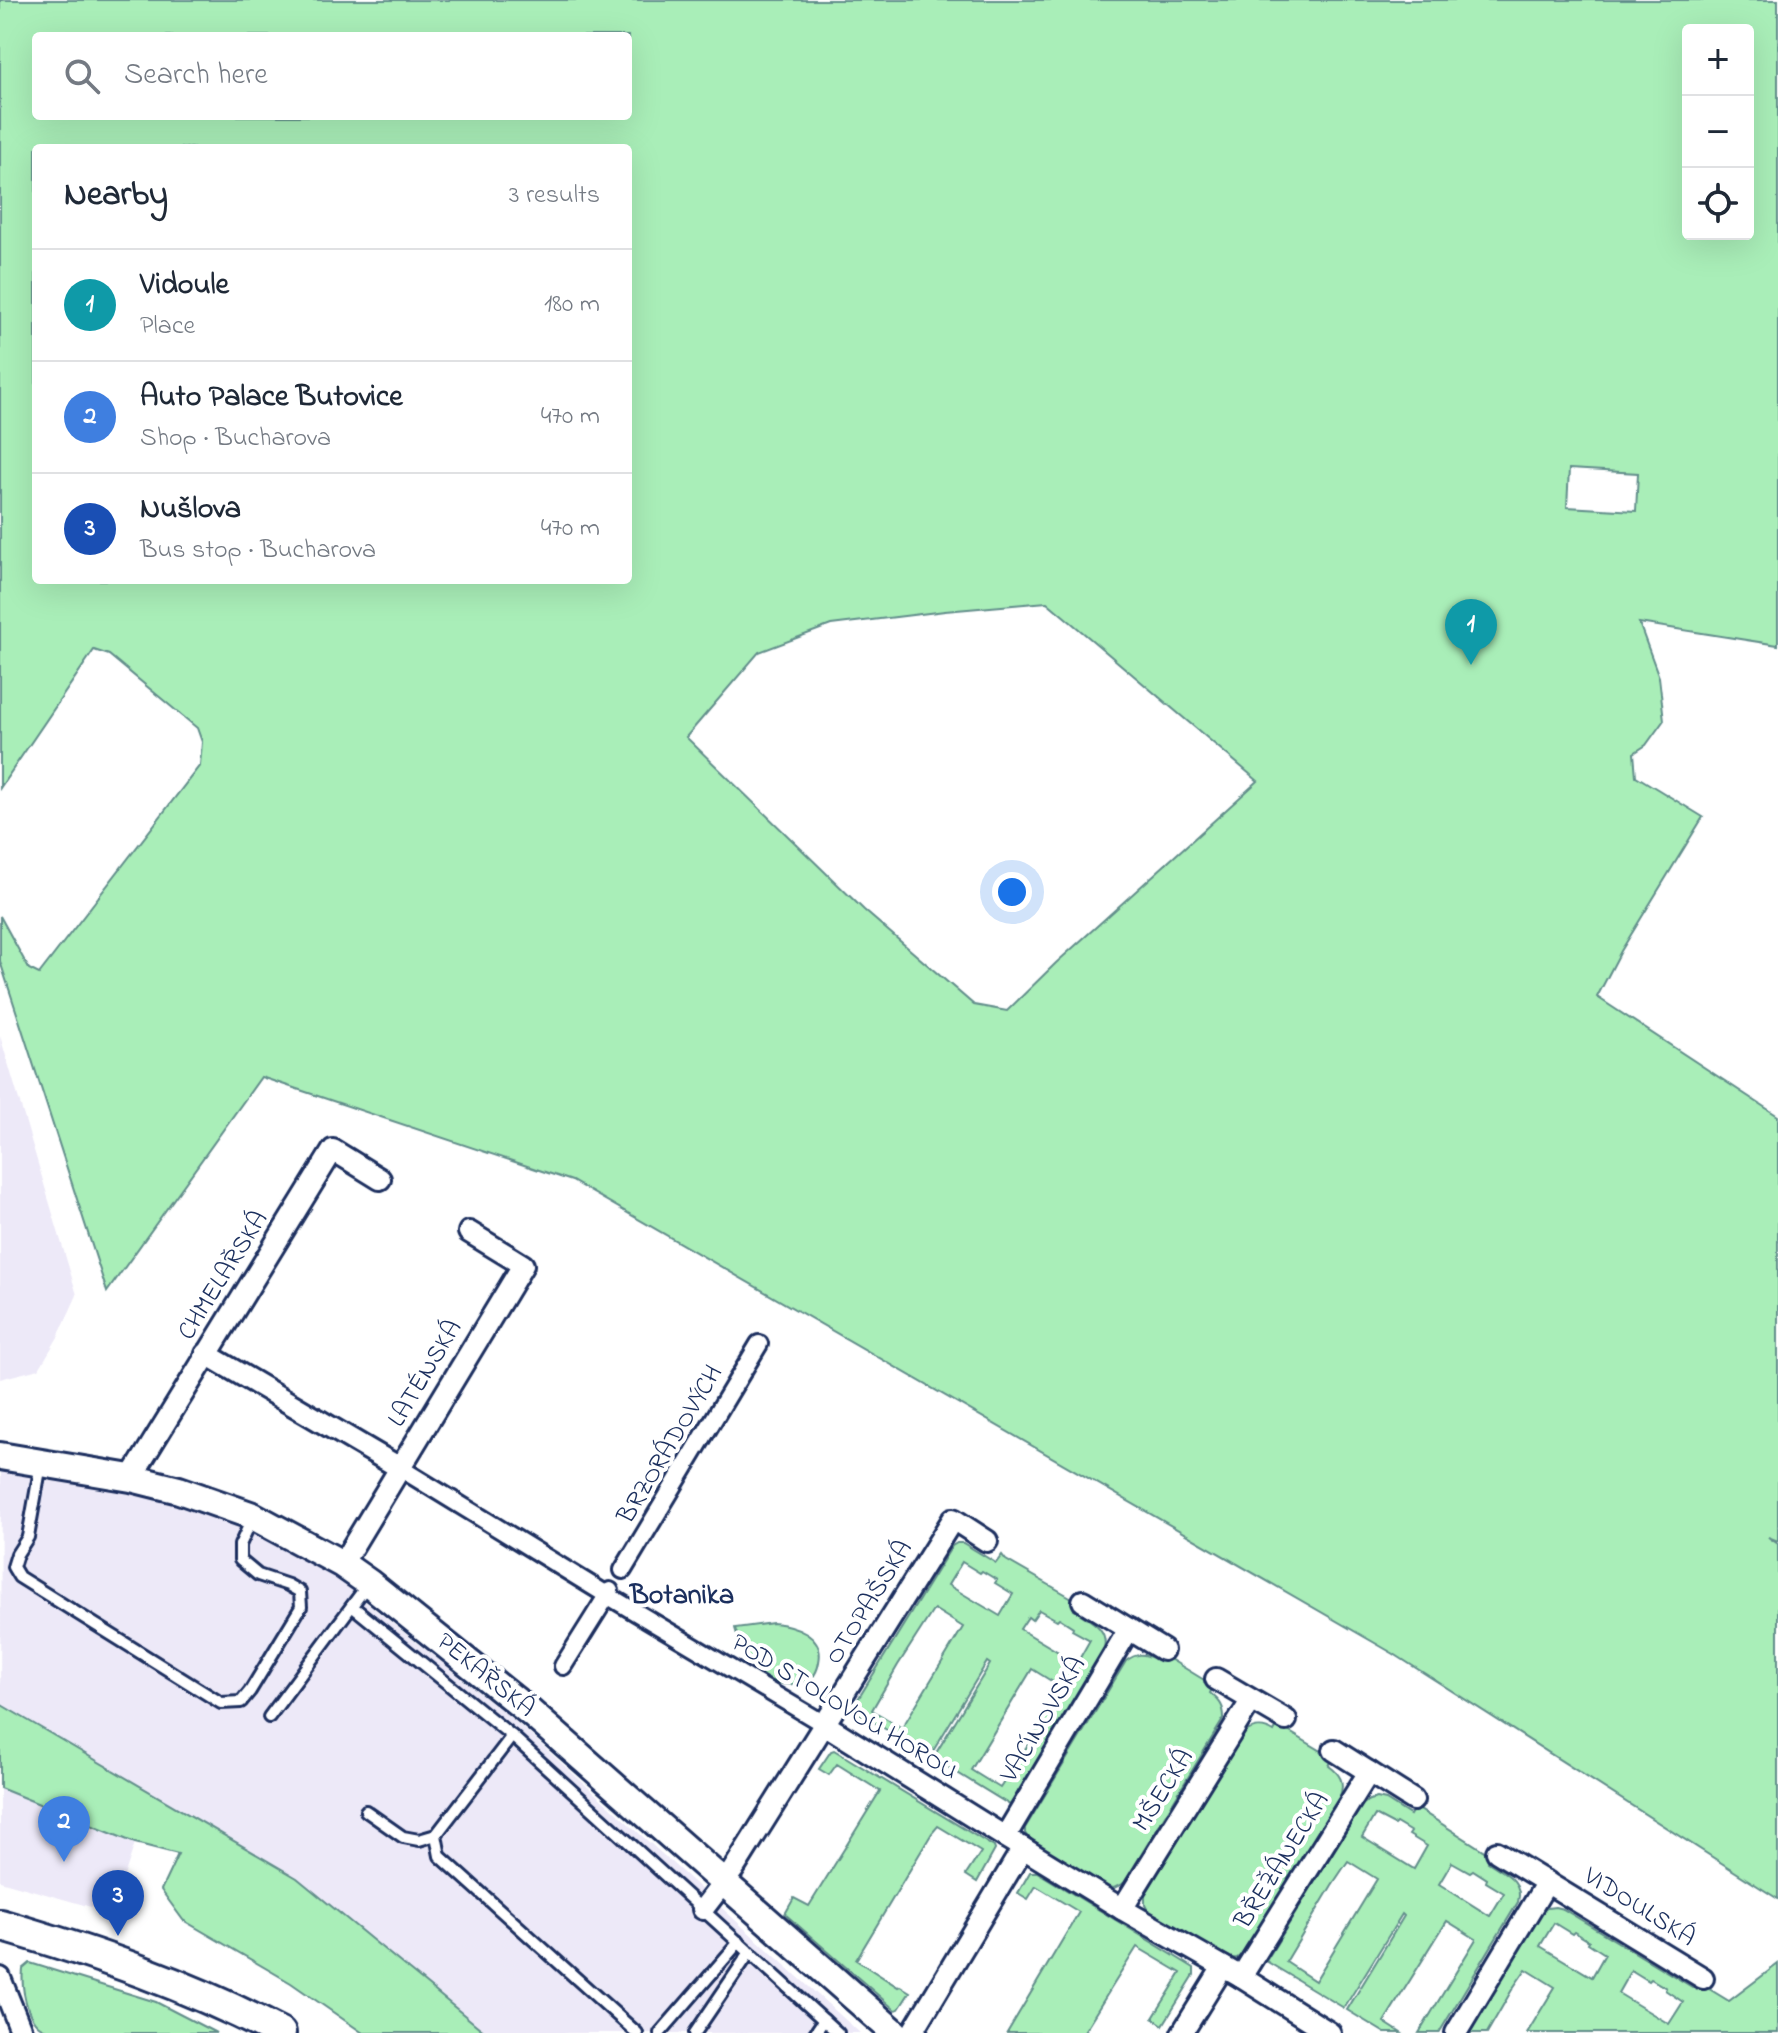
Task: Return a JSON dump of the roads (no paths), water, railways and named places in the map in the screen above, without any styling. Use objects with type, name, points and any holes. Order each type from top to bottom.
[{"type":"main road","points":[[0,1925],[119,1962],[280,2033]]},
{"type":"street","name":"CHMELAŘSKÁ","points":[[131,1478],[333,1150],[380,1179]]},
{"type":"street","name":"LATÉNSKÁ","points":[[342,1564],[523,1265],[469,1232]]},
{"type":"street","name":"BRZORÁDOVÝCH","points":[[623,1570],[759,1344]]},
{"type":"street","name":"POD STOLOVOU HOROU","points":[[206,1354],[609,1593],[1122,1909],[1330,2033]]},
{"type":"street","name":"PEKAŘSKÁ","points":[[0,1456],[131,1478],[179,1490],[253,1516],[342,1564],[531,1713],[895,2033]]},
{"type":"street","name":"OTOPAŠSKÁ","points":[[703,1909],[724,1882],[953,1519],[987,1541]]},
{"type":"street","points":[[563,1666],[609,1593]]},
{"type":"street","points":[[1083,1601],[1163,1650]]},
{"type":"street","name":"VACÍNOVSKÁ","points":[[912,2033],[1129,1629]]},
{"type":"street","points":[[1216,1679],[1286,1720]]},
{"type":"street","name":"MŠECKÁ","points":[[1122,1909],[1251,1701]]},
{"type":"street","points":[[1334,1750],[1413,1800]]},
{"type":"street","name":"BŘEŽÁNECKÁ","points":[[1182,2033],[1232,1972],[1369,1772]]},
{"type":"street","name":"VIDOULSKÁ","points":[[1497,1852],[1703,1978]]},
{"type":"street","name":"VIDOULSKÁ","points":[[1456,2033],[1547,1882]]},
{"type":"street","points":[[0,1978],[22,2033]]},
{"type":"lane","points":[[41,1462],[28,1537],[13,1567],[19,1577],[221,1703],[241,1702],[301,1607],[300,1592],[258,1575],[240,1560],[240,1545],[253,1516]]},
{"type":"lane","points":[[269,1717],[369,1583]]},
{"type":"lane","name":"PEKAŘSKÁ","points":[[352,1606],[512,1736],[838,2033]]},
{"type":"lane","points":[[366,1811],[403,1837],[419,1840],[436,1835],[512,1736]]},
{"type":"lane","points":[[436,1835],[440,1856],[637,2033]]},
{"type":"lane","points":[[660,2033],[739,1942]]},
{"type":"lane","points":[[695,2033],[750,1952]]},
{"type":"lane","points":[[815,2033],[824,2020]]},
{"type":"place","name":"Vidoule","points":[[1471,665]]},
{"type":"place","name":"Auto Palace Butovice","points":[[64,1862]]},
{"type":"place","name":"Nušlova","points":[[118,1936]]},
{"type":"district","name":"Botanika","points":[[682,1596]]}]
